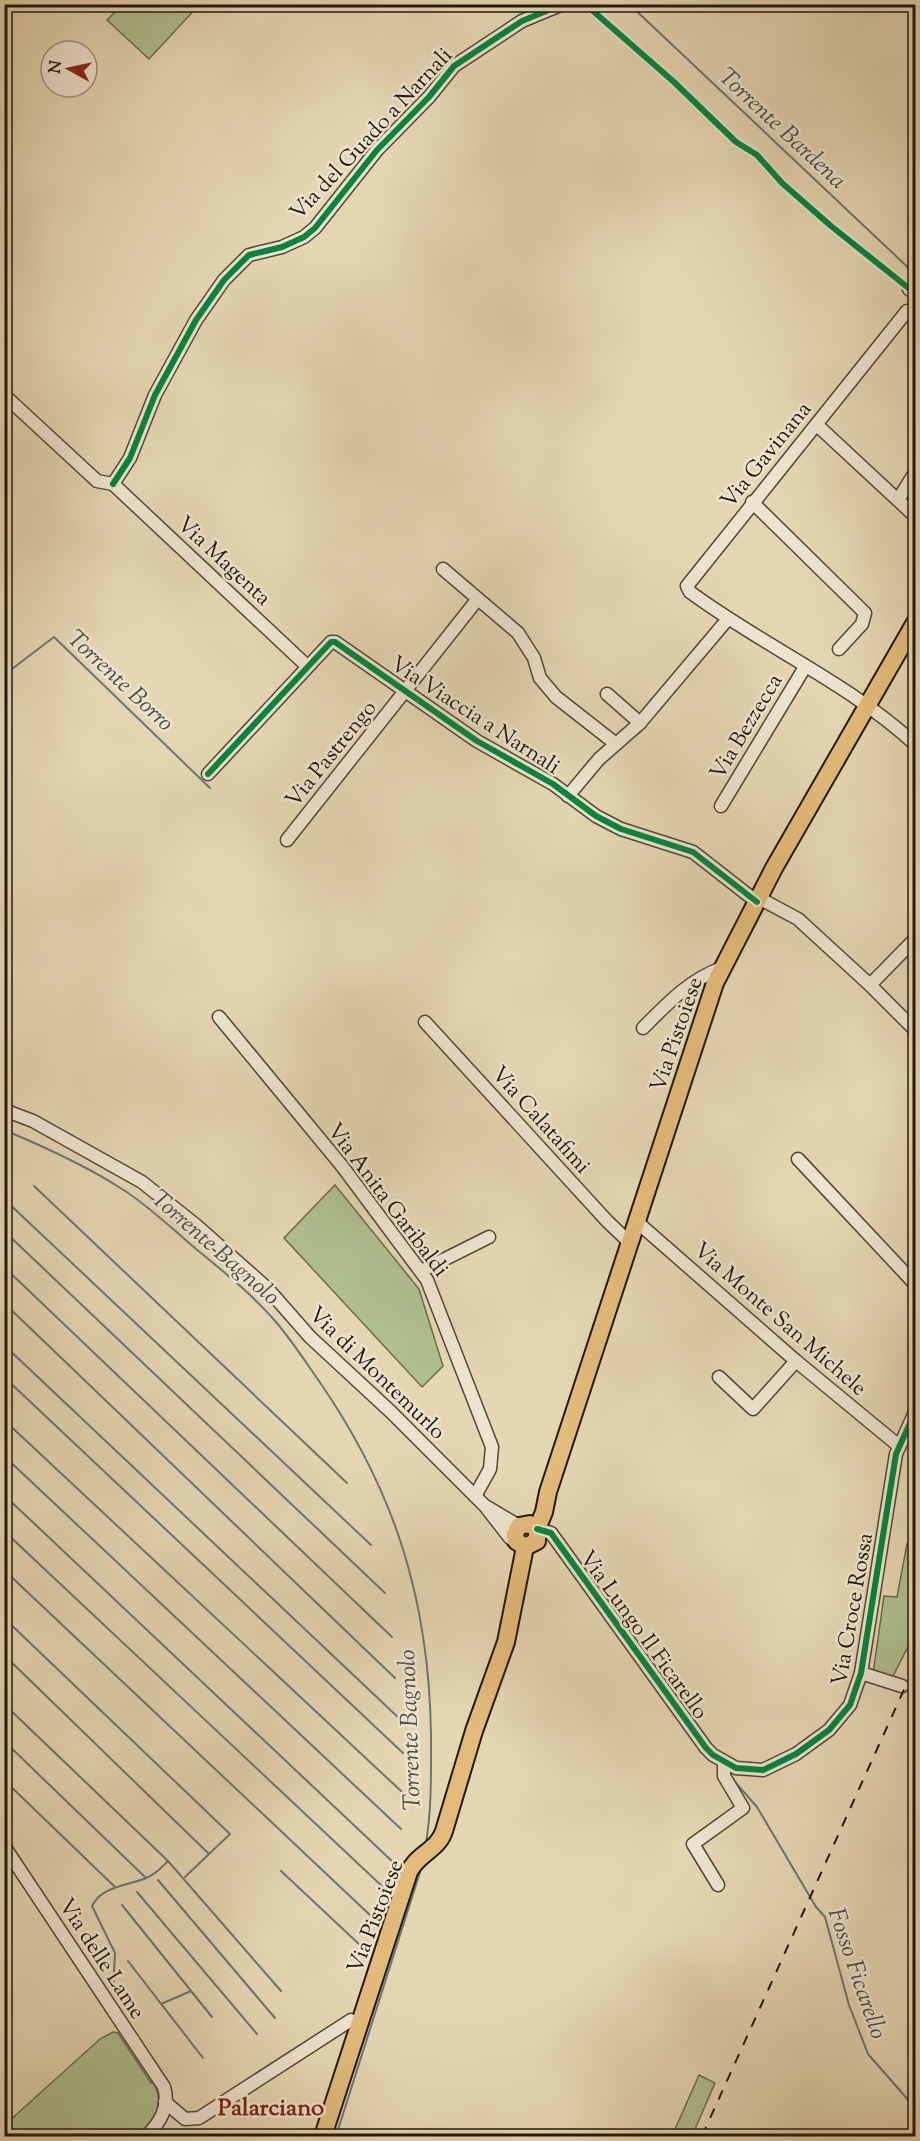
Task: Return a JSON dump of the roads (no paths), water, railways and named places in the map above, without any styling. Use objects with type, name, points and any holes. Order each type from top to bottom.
[{"type":"main road","name":"Via Pistoiese","points":[[323,2136],[409,1872],[419,1859],[437,1845],[444,1831],[474,1731],[506,1642],[528,1535],[544,1512],[548,1491],[714,982],[915,621]]},
{"type":"street","name":"Via del Guado a Narnali","points":[[113,484],[130,458],[155,395],[196,320],[224,280],[249,255],[282,247],[304,237],[315,228],[377,150],[429,97],[454,66],[522,21],[563,4]]},
{"type":"street","name":"Via Gavinana","points":[[727,620],[690,592],[687,586],[753,502],[913,310]]},
{"type":"street","name":"Via Magenta","points":[[4,395],[97,482],[113,484],[307,666]]},
{"type":"street","points":[[817,424],[915,517]]},
{"type":"street","points":[[898,500],[915,471]]},
{"type":"street","points":[[753,502],[866,613],[862,624],[839,649]]},
{"type":"street","points":[[443,569],[518,633],[534,658],[540,678],[556,697],[616,744]]},
{"type":"street","name":"Via Viaccia a Narnali","points":[[406,692],[477,600]]},
{"type":"street","points":[[568,796],[616,744],[640,723],[727,620],[867,705],[915,745]]},
{"type":"street","name":"Via Viaccia a Narnali","points":[[208,774],[307,666],[331,642],[335,642],[494,752],[553,784],[608,824],[693,852],[758,900],[798,919],[870,985],[915,1031]]},
{"type":"street","name":"Via Bezzecca","points":[[721,806],[805,667]]},
{"type":"street","name":"Via Pastrengo","points":[[287,840],[406,692]]},
{"type":"street","points":[[607,694],[640,723]]},
{"type":"street","points":[[870,985],[915,938]]},
{"type":"street","points":[[643,1028],[682,990],[722,968]]},
{"type":"street","name":"Via Anita Garibaldi","points":[[219,1017],[342,1166],[421,1271],[431,1288],[492,1447],[490,1469],[475,1496]]},
{"type":"street","name":"Via Calatafimi","points":[[425,1022],[607,1221],[629,1242]]},
{"type":"street","name":"Via di Montemurlo","points":[[4,1110],[33,1121],[142,1182],[197,1226],[267,1288],[310,1337],[391,1412],[485,1506],[528,1535]]},
{"type":"street","points":[[798,1159],[915,1285]]},
{"type":"street","name":"Via Monte San Michele","points":[[636,1221],[796,1361],[899,1446]]},
{"type":"street","points":[[421,1271],[489,1237]]},
{"type":"street","points":[[719,1377],[753,1409],[796,1361]]},
{"type":"street","name":"Via Croce Rossa","points":[[724,1763],[748,1770],[764,1770],[796,1755],[830,1730],[856,1693],[890,1489],[899,1446],[915,1410]]},
{"type":"street","name":"Via Lungo Il Ficarello","points":[[528,1535],[548,1530],[706,1748],[724,1763],[724,1776],[743,1808],[693,1844],[718,1886]]},
{"type":"street","points":[[861,1673],[902,1686]]},
{"type":"street","name":"Via delle Lame","points":[[4,1845],[165,2098],[185,2119]]},
{"type":"street","points":[[160,2122],[199,2118],[351,2020]]},
{"type":"street","points":[[147,2136],[160,2122],[165,2098]]},
{"type":"waterway","name":"Torrente Bardena","points":[[629,4],[916,275]]},
{"type":"waterway","name":"Torrente Borro","points":[[4,675],[54,637],[210,788]]},
{"type":"waterway","name":"Torrente Bagnolo","points":[[4,1130],[94,1172],[132,1195],[228,1275],[258,1302],[282,1329],[346,1422],[387,1506],[403,1548],[415,1592],[429,1685],[431,1775],[426,1843]]},
{"type":"waterway","points":[[34,1186],[347,1483]]},
{"type":"waterway","points":[[4,1199],[371,1545]]},
{"type":"waterway","points":[[4,1231],[385,1593]]},
{"type":"waterway","points":[[4,1267],[392,1637]]},
{"type":"waterway","points":[[4,1303],[395,1678]]},
{"type":"waterway","points":[[4,1345],[401,1720]]},
{"type":"waterway","points":[[4,1377],[403,1753]]},
{"type":"waterway","points":[[4,1420],[401,1791]]},
{"type":"waterway","points":[[4,1456],[401,1829]]},
{"type":"waterway","points":[[4,1495],[394,1863]]},
{"type":"waterway","points":[[4,1531],[384,1888]]},
{"type":"waterway","points":[[4,1570],[371,1916]]},
{"type":"waterway","points":[[4,1618],[230,1834],[185,1877]]},
{"type":"waterway","points":[[4,1655],[209,1854]]},
{"type":"waterway","points":[[4,1704],[168,1861],[281,1991]]},
{"type":"waterway","points":[[4,1741],[146,1878]]},
{"type":"waterway","points":[[4,1780],[115,1887]]},
{"type":"waterway","name":"Fosso Ficarello","points":[[736,1783],[757,1807],[816,1907],[825,1917],[849,2005],[868,2054],[916,2109]]},
{"type":"waterway","points":[[113,1991],[115,1953],[92,1906],[96,1899],[108,1890],[149,1877],[168,1861]]},
{"type":"waterway","name":"Torrente Bagnolo","points":[[336,2136],[422,1866]]},
{"type":"waterway","points":[[281,1871],[360,1945]]},
{"type":"waterway","points":[[158,1880],[275,2018]]},
{"type":"waterway","points":[[137,1892],[257,2034]]},
{"type":"waterway","points":[[122,1905],[212,2017]]},
{"type":"waterway","points":[[128,1961],[203,2058]]},
{"type":"waterway","points":[[161,2004],[191,1991]]},
{"type":"tunnel","points":[[902,1686],[916,1688]]},
{"type":"railway","points":[[702,2136],[916,1663]]},
{"type":"district","name":"Palarciano","points":[[271,2107]]}]
